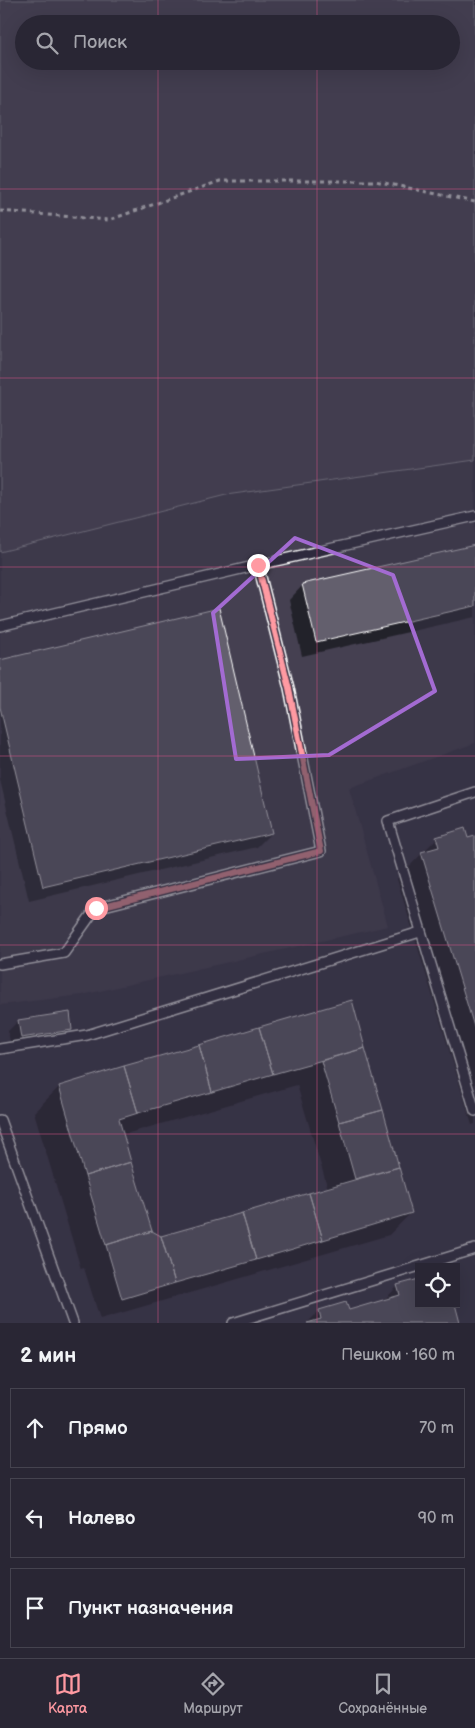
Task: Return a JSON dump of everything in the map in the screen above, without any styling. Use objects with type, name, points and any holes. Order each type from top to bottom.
[{"type":"lane","points":[[0,626],[475,516]]},
{"type":"lane","points":[[0,964],[64,953],[96,908],[321,851],[289,688],[258,565]]},
{"type":"lane","points":[[475,792],[388,821],[475,1111]]},
{"type":"lane","points":[[0,1049],[88,1035],[420,932]]},
{"type":"lane","points":[[0,1120],[74,1323]]},
{"type":"lane","points":[[233,1323],[474,1252]]},
{"type":"path","points":[[0,211],[109,220],[220,180],[375,180],[475,202]]},
{"type":"highlighted area","points":[[295,538],[393,575],[435,691],[329,755],[236,759],[213,613]]},
{"type":"shaded area","points":[[0,0],[475,0],[475,460],[226,495],[0,552]]},
{"type":"shaded area","points":[[475,460],[475,743],[349,788],[388,926],[82,995],[0,1005],[0,552],[226,495]]},
{"type":"building","points":[[475,545],[475,606],[316,642],[302,584]]},
{"type":"building","points":[[219,608],[272,833],[43,887],[0,707],[0,660]]},
{"type":"building","points":[[465,828],[468,838],[475,836],[475,1030],[421,852],[439,847],[436,837]]},
{"type":"building","points":[[352,1000],[365,1048],[273,1074],[259,1027]]},
{"type":"building","points":[[70,1012],[72,1030],[21,1038],[18,1020]]},
{"type":"building","points":[[259,1027],[273,1074],[212,1092],[199,1045]]},
{"type":"building","points":[[199,1045],[212,1092],[138,1113],[124,1066]]},
{"type":"building","points":[[365,1048],[383,1110],[339,1122],[321,1061]]},
{"type":"building","points":[[124,1066],[138,1113],[119,1119],[131,1162],[85,1176],[59,1086]]},
{"type":"building","points":[[383,1110],[399,1167],[355,1179],[339,1122]]},
{"type":"building","points":[[131,1162],[152,1231],[106,1245],[85,1176]]},
{"type":"building","points":[[399,1167],[412,1213],[323,1240],[309,1193]]},
{"type":"building","points":[[309,1193],[323,1240],[256,1260],[242,1213]]},
{"type":"building","points":[[242,1213],[256,1260],[175,1283],[161,1236]]},
{"type":"building","points":[[152,1231],[161,1236],[175,1283],[122,1299],[106,1245]]},
{"type":"building","points":[[415,1280],[415,1308],[456,1308],[460,1323],[307,1323],[321,1319],[319,1310],[346,1302],[349,1310],[400,1295],[397,1285]]},
{"type":"route","points":[[96,908],[321,851],[289,688],[258,565]]}]
